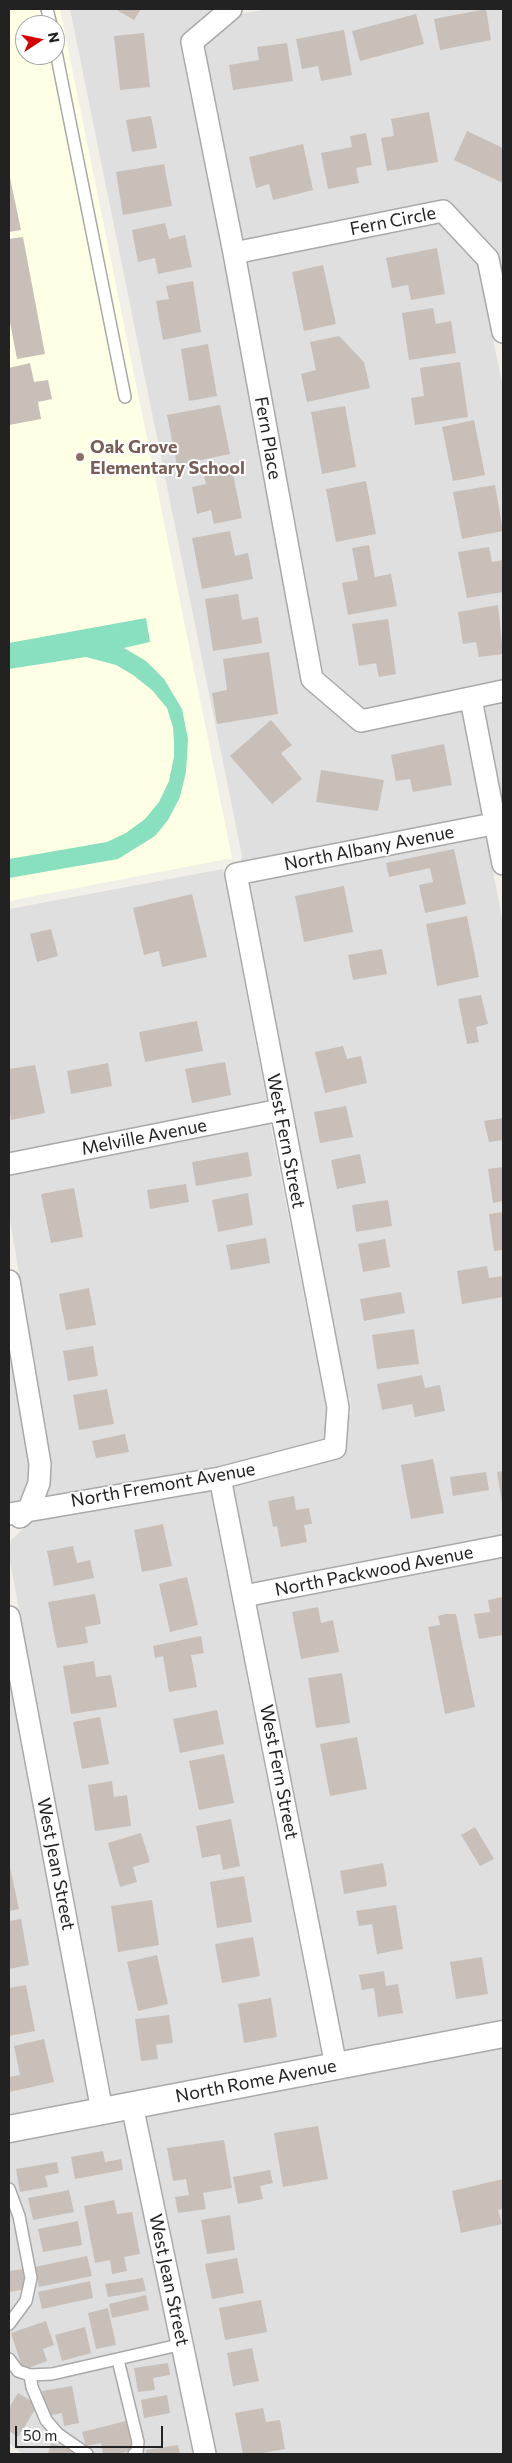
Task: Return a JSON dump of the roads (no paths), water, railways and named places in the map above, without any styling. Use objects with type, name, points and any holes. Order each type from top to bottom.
[{"type":"street","name":"Fern Place","points":[[231,9],[192,42],[234,253],[312,679],[361,720],[503,691]]},
{"type":"street","name":"Fern Circle","points":[[234,253],[443,211],[488,259],[503,332]]},
{"type":"street","points":[[471,699],[499,822],[503,864]]},
{"type":"street","name":"North Albany Avenue","points":[[236,874],[499,822]]},
{"type":"street","name":"West Fern Street","points":[[236,874],[338,1407]]},
{"type":"street","name":"Melville Avenue","points":[[9,1164],[280,1110]]},
{"type":"street","points":[[9,1281],[40,1464],[40,1483],[29,1509],[9,1528]]},
{"type":"street","name":"North Fremont Avenue","points":[[9,1514],[29,1509],[220,1478],[335,1448],[338,1407]]},
{"type":"street","name":"West Fern Street","points":[[220,1478],[336,2066]]},
{"type":"street","name":"North Packwood Avenue","points":[[244,1596],[503,1546]]},
{"type":"street","name":"West Jean Street","points":[[9,1617],[102,2111]]},
{"type":"street","name":"North Rome Avenue","points":[[9,2129],[503,2034]]},
{"type":"street","name":"West Jean Street","points":[[132,2105],[205,2454]]},
{"type":"lane","points":[[59,65],[124,397]]},
{"type":"lane","points":[[9,2188],[19,2216],[31,2278],[26,2301],[9,2324]]},
{"type":"lane","points":[[9,2359],[18,2371],[30,2375],[52,2374],[183,2344]]},
{"type":"lane","points":[[118,2360],[138,2442],[137,2452],[134,2454]]},
{"type":"lane","points":[[30,2375],[32,2387],[46,2420],[58,2434],[87,2454]]},
{"type":"place","name":"Oak Grove Elementary School","points":[[80,457]]}]
